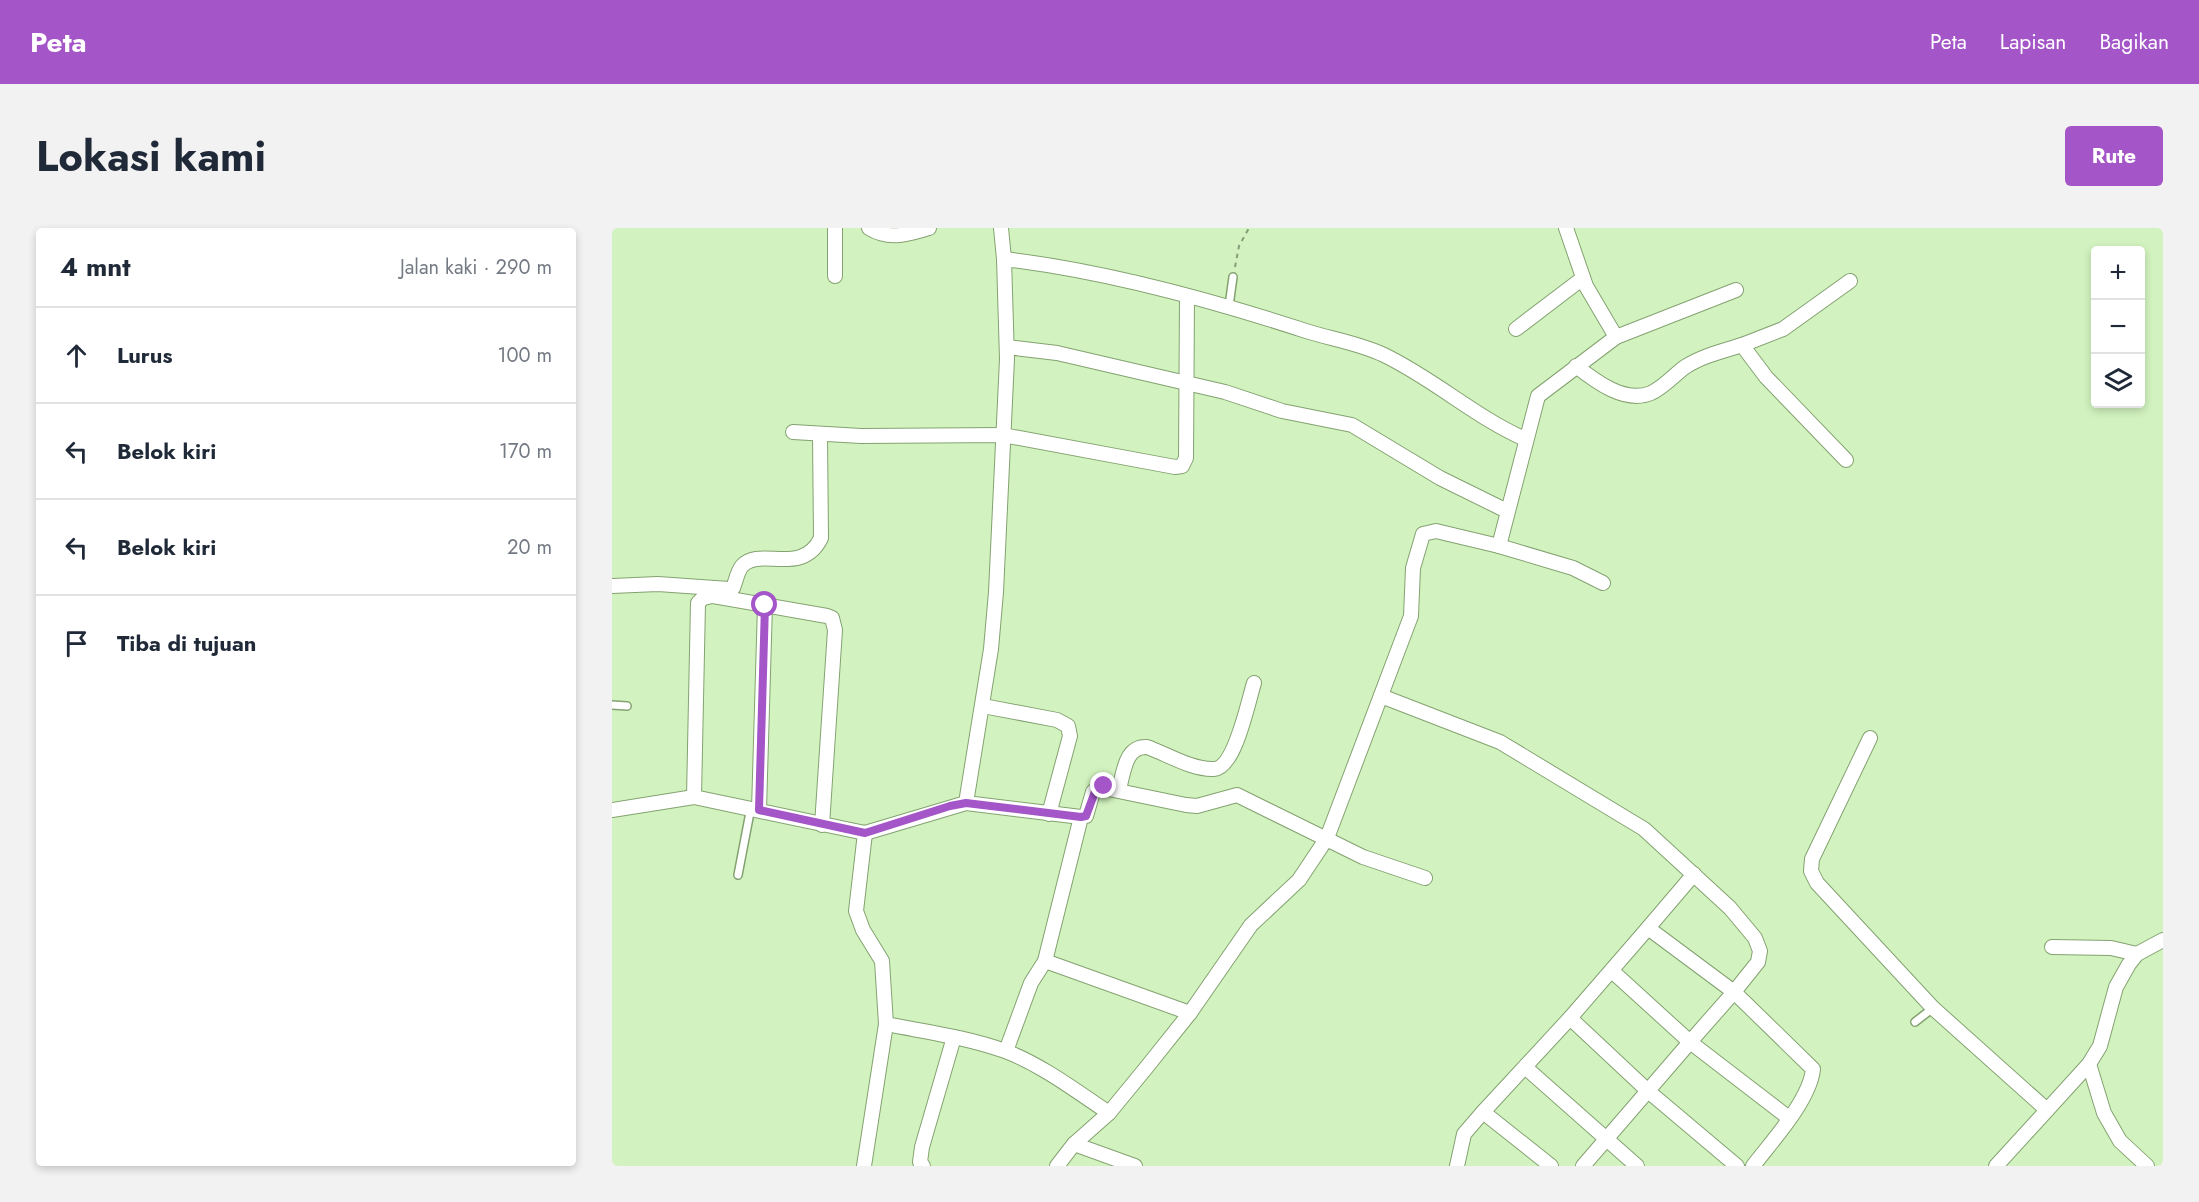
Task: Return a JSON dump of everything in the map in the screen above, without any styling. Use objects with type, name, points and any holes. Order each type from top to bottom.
[{"type":"street","points":[[835,228],[835,276]]},
{"type":"street","points":[[869,228],[881,235],[896,237],[929,228]]},
{"type":"street","points":[[966,803],[983,706],[996,592],[1007,347],[1001,228]]},
{"type":"street","points":[[1566,228],[1583,278],[1616,337]]},
{"type":"street","points":[[1004,259],[1040,264],[1229,306],[1384,355],[1434,383],[1492,423],[1525,439]]},
{"type":"street","points":[[1516,329],[1583,278]]},
{"type":"street","points":[[1576,366],[1592,379],[1610,388],[1628,395],[1644,395],[1659,388],[1686,366],[1783,328],[1850,281]]},
{"type":"street","points":[[1499,546],[1535,399],[1616,337],[1737,290]]},
{"type":"street","points":[[793,432],[820,435],[1003,435],[1175,467],[1182,466],[1186,458],[1187,296]]},
{"type":"street","points":[[1742,345],[1766,377],[1846,460]]},
{"type":"street","points":[[1007,347],[1057,353],[1188,383],[1282,411],[1352,425],[1440,478],[1507,511]]},
{"type":"street","points":[[612,586],[658,584],[729,589],[735,585],[743,564],[751,560],[788,559],[808,555],[815,549],[821,538],[820,435]]},
{"type":"street","points":[[1061,1165],[1074,1144],[1109,1113],[1190,1013],[1251,925],[1299,880],[1327,838],[1411,616],[1413,568],[1423,534],[1436,531],[1499,546],[1573,568],[1603,583]]},
{"type":"street","points":[[694,797],[698,603],[703,598],[713,596],[827,616],[835,623],[822,825]]},
{"type":"street","points":[[755,808],[765,605]]},
{"type":"street","points":[[1119,789],[1128,758],[1132,750],[1139,746],[1202,768],[1217,769],[1225,766],[1232,754],[1254,683]]},
{"type":"street","points":[[1381,696],[1500,742],[1644,829],[1730,908],[1755,938],[1760,951],[1758,962],[1583,1166]]},
{"type":"street","points":[[983,706],[1057,720],[1068,726],[1070,736],[1049,814]]},
{"type":"street","points":[[1870,738],[1812,859],[1811,871],[1816,883],[1933,1008],[2047,1110]]},
{"type":"street","points":[[612,810],[694,797],[755,808],[865,833],[966,803],[1081,817],[1086,816],[1096,789],[1104,786],[1197,806],[1237,795],[1363,857],[1425,879]]},
{"type":"street","points":[[1006,1051],[1031,983],[1045,961],[1081,817]]},
{"type":"street","points":[[864,1166],[886,1024],[882,961],[862,930],[856,911],[865,833]]},
{"type":"street","points":[[1457,1166],[1464,1134],[1612,971],[1694,874]]},
{"type":"street","points":[[1648,928],[1734,992],[1813,1069],[1812,1079],[1789,1118],[1753,1166]]},
{"type":"street","points":[[1996,1166],[2089,1064],[2100,1046],[2116,987],[2137,954],[2163,940]]},
{"type":"street","points":[[2052,947],[2111,948],[2137,954]]},
{"type":"street","points":[[1045,961],[1190,1013]]},
{"type":"street","points":[[1612,971],[1690,1042],[1789,1118]]},
{"type":"street","points":[[1570,1018],[1647,1091],[1737,1166]]},
{"type":"street","points":[[886,1024],[954,1037],[1006,1051],[1043,1070],[1109,1113]]},
{"type":"street","points":[[923,1166],[920,1162],[922,1148],[954,1037]]},
{"type":"street","points":[[2089,1064],[2104,1113],[2120,1141],[2147,1166]]},
{"type":"street","points":[[1525,1066],[1605,1140],[1637,1166]]},
{"type":"street","points":[[1483,1112],[1551,1166]]},
{"type":"street","points":[[1074,1144],[1135,1166]]},
{"type":"lane","points":[[1229,306],[1233,277]]},
{"type":"lane","points":[[612,705],[627,706]]},
{"type":"lane","points":[[738,875],[755,808]]},
{"type":"lane","points":[[1915,1022],[1933,1008]]},
{"type":"path","points":[[1233,277],[1239,246],[1249,228]]},
{"type":"route","points":[[765,605],[759,810],[865,833],[966,803],[1081,817],[1086,816],[1096,789],[1104,786]]}]
